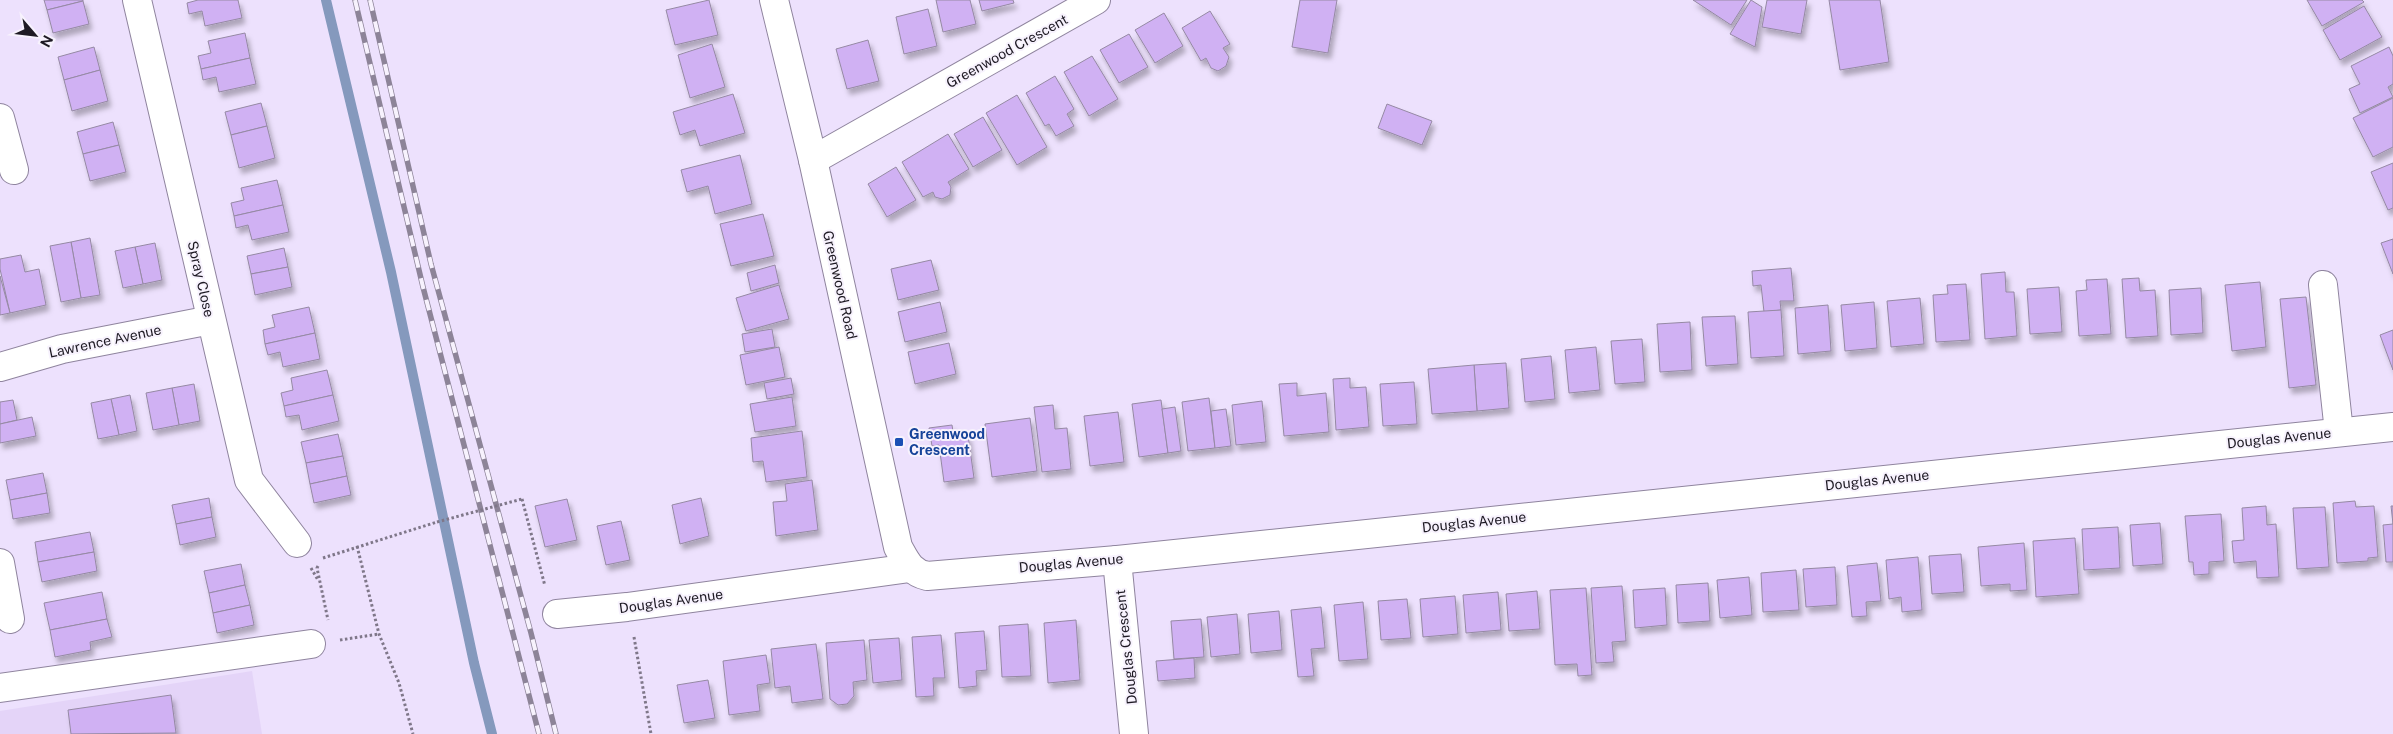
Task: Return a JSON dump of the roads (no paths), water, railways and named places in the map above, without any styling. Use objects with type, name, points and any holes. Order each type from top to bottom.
[{"type":"street","name":"Spray Close","points":[[137,0],[210,320],[249,480],[297,543]]},
{"type":"street","name":"Greenwood Road","points":[[774,0],[813,160],[898,546],[910,568]]},
{"type":"street","name":"Greenwood Crescent","points":[[813,160],[1096,0]]},
{"type":"street","points":[[0,118],[14,170]]},
{"type":"street","points":[[2323,286],[2339,432]]},
{"type":"street","name":"Lawrence Avenue","points":[[0,367],[62,349],[210,320]]},
{"type":"street","name":"Douglas Avenue","points":[[557,614],[627,607],[910,568],[918,574],[927,576],[1117,560],[2393,427]]},
{"type":"street","name":"Douglas Crescent","points":[[1117,560],[1134,734]]},
{"type":"street","points":[[0,563],[10,619]]},
{"type":"street","points":[[0,688],[322,642]]},
{"type":"waterway","points":[[326,0],[391,272],[474,663],[492,734]]},
{"type":"railway","points":[[355,0],[423,287],[539,734]]},
{"type":"railway","points":[[370,0],[431,264],[531,633],[556,734]]},
{"type":"place","name":"Greenwood Crescent","points":[[899,442]]}]
